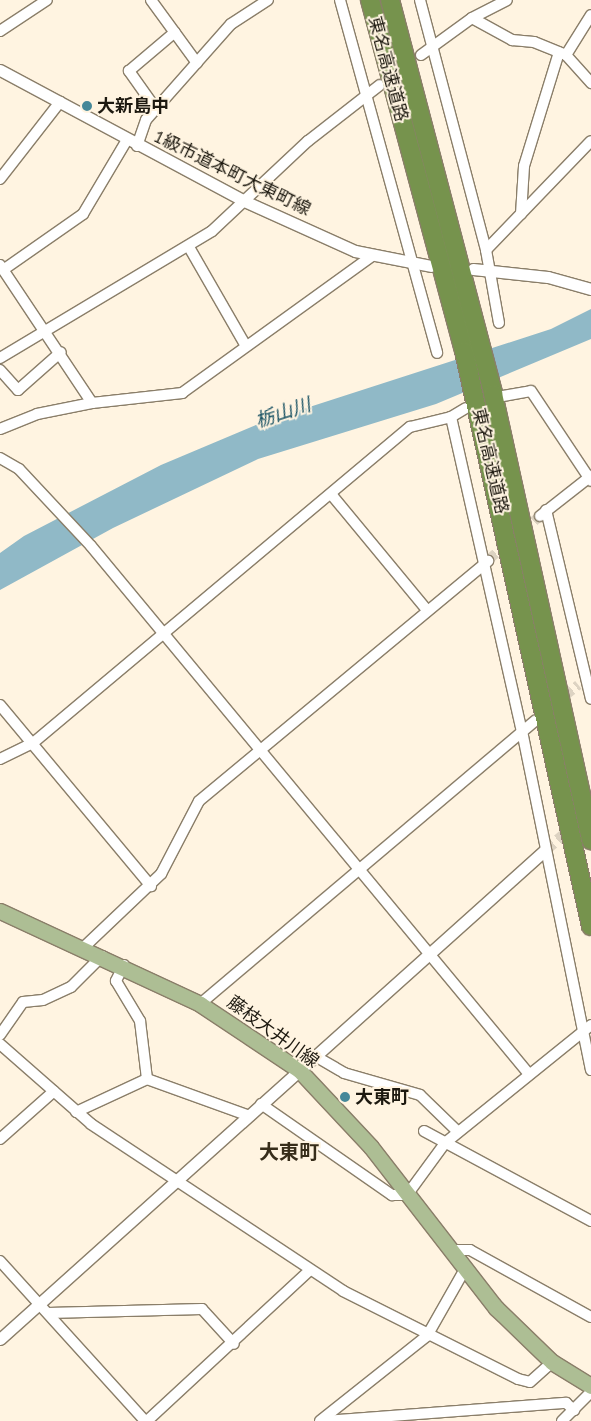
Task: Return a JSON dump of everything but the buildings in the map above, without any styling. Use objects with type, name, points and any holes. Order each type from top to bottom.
[{"type":"highway","name":"東名高速道路","points":[[370,0],[472,347]]},
{"type":"highway","name":"東名高速道路","points":[[390,0],[591,840]]},
{"type":"highway","name":"東名高速道路","points":[[484,399],[591,926]]},
{"type":"main road","name":"藤枝大井川線","points":[[0,912],[124,965],[200,1004],[299,1070],[407,1195],[465,1269],[527,1340],[552,1362],[591,1386]]},
{"type":"street","points":[[151,0],[197,62]]},
{"type":"street","points":[[92,403],[62,352],[2,268],[83,214],[146,120],[231,24],[268,0]]},
{"type":"street","points":[[340,0],[437,353]]},
{"type":"street","points":[[420,0],[486,250],[499,323]]},
{"type":"street","points":[[421,55],[472,18],[507,0]]},
{"type":"street","points":[[0,31],[42,1]]},
{"type":"street","points":[[521,214],[524,166],[562,54],[591,15]]},
{"type":"street","points":[[472,18],[512,40],[534,42],[562,54],[591,83]]},
{"type":"street","points":[[156,109],[129,72],[175,32]]},
{"type":"street","name":"1級市道本町大東町線","points":[[0,70],[132,143],[242,200],[372,256],[431,266]]},
{"type":"street","points":[[0,358],[189,247],[242,200],[380,85]]},
{"type":"street","points":[[0,179],[60,102]]},
{"type":"street","points":[[486,250],[591,141]]},
{"type":"street","points":[[189,247],[246,346]]},
{"type":"street","points":[[0,429],[37,414],[92,403],[182,392],[372,256]]},
{"type":"street","points":[[473,269],[548,277],[591,289]]},
{"type":"street","points":[[0,370],[18,390],[62,352]]},
{"type":"street","points":[[0,759],[33,743],[410,427],[451,417],[484,399],[531,391],[590,478],[543,513],[591,699]]},
{"type":"street","points":[[451,417],[486,562],[546,850],[587,1026],[591,1070]]},
{"type":"street","points":[[0,458],[51,500],[91,546],[161,635],[358,868],[433,952],[528,1073]]},
{"type":"street","points":[[331,494],[427,610]]},
{"type":"street","points":[[83,948],[151,886],[199,800],[486,562]]},
{"type":"street","points":[[0,705],[151,886]]},
{"type":"street","points":[[200,1004],[358,868],[535,721]]},
{"type":"street","points":[[0,1339],[44,1310],[261,1104],[546,850]]},
{"type":"street","points":[[0,1035],[23,1002],[43,1000],[71,987],[102,956]]},
{"type":"street","points":[[124,965],[116,981],[140,1021],[147,1079]]},
{"type":"street","points":[[261,1104],[392,1195],[407,1195],[445,1143],[587,1026]]},
{"type":"street","points":[[0,1044],[76,1112],[310,1270],[427,1336],[530,1382],[552,1362]]},
{"type":"street","points":[[315,1056],[344,1073],[420,1095],[458,1132]]},
{"type":"street","points":[[76,1112],[147,1079],[250,1116]]},
{"type":"street","points":[[0,1139],[54,1091]]},
{"type":"street","points":[[424,1131],[590,1219]]},
{"type":"street","points":[[450,1250],[470,1250],[591,1317]]},
{"type":"street","points":[[0,1262],[146,1421],[234,1344],[310,1270]]},
{"type":"street","points":[[320,1421],[427,1336],[465,1269]]},
{"type":"street","points":[[44,1310],[202,1309],[234,1344]]},
{"type":"street","points":[[562,1421],[591,1392]]},
{"type":"street","points":[[325,1421],[566,1403],[574,1410]]},
{"type":"water","points":[[591,309],[591,339],[436,404],[258,459],[113,528],[0,590],[0,553],[24,536],[161,465],[263,422],[551,329]]},
{"type":"tunnel","points":[[488,560],[540,516]]},
{"type":"tunnel","points":[[541,715],[578,685]]},
{"type":"tunnel","points":[[545,850],[590,812]]},
{"type":"place","name":"大新島中","points":[[87,106]]},
{"type":"place","name":"大東町","points":[[345,1097]]},
{"type":"district","name":"大東町","points":[[289,1152]]},
{"type":"water label","name":"栃山川","points":[[283,413]]}]
